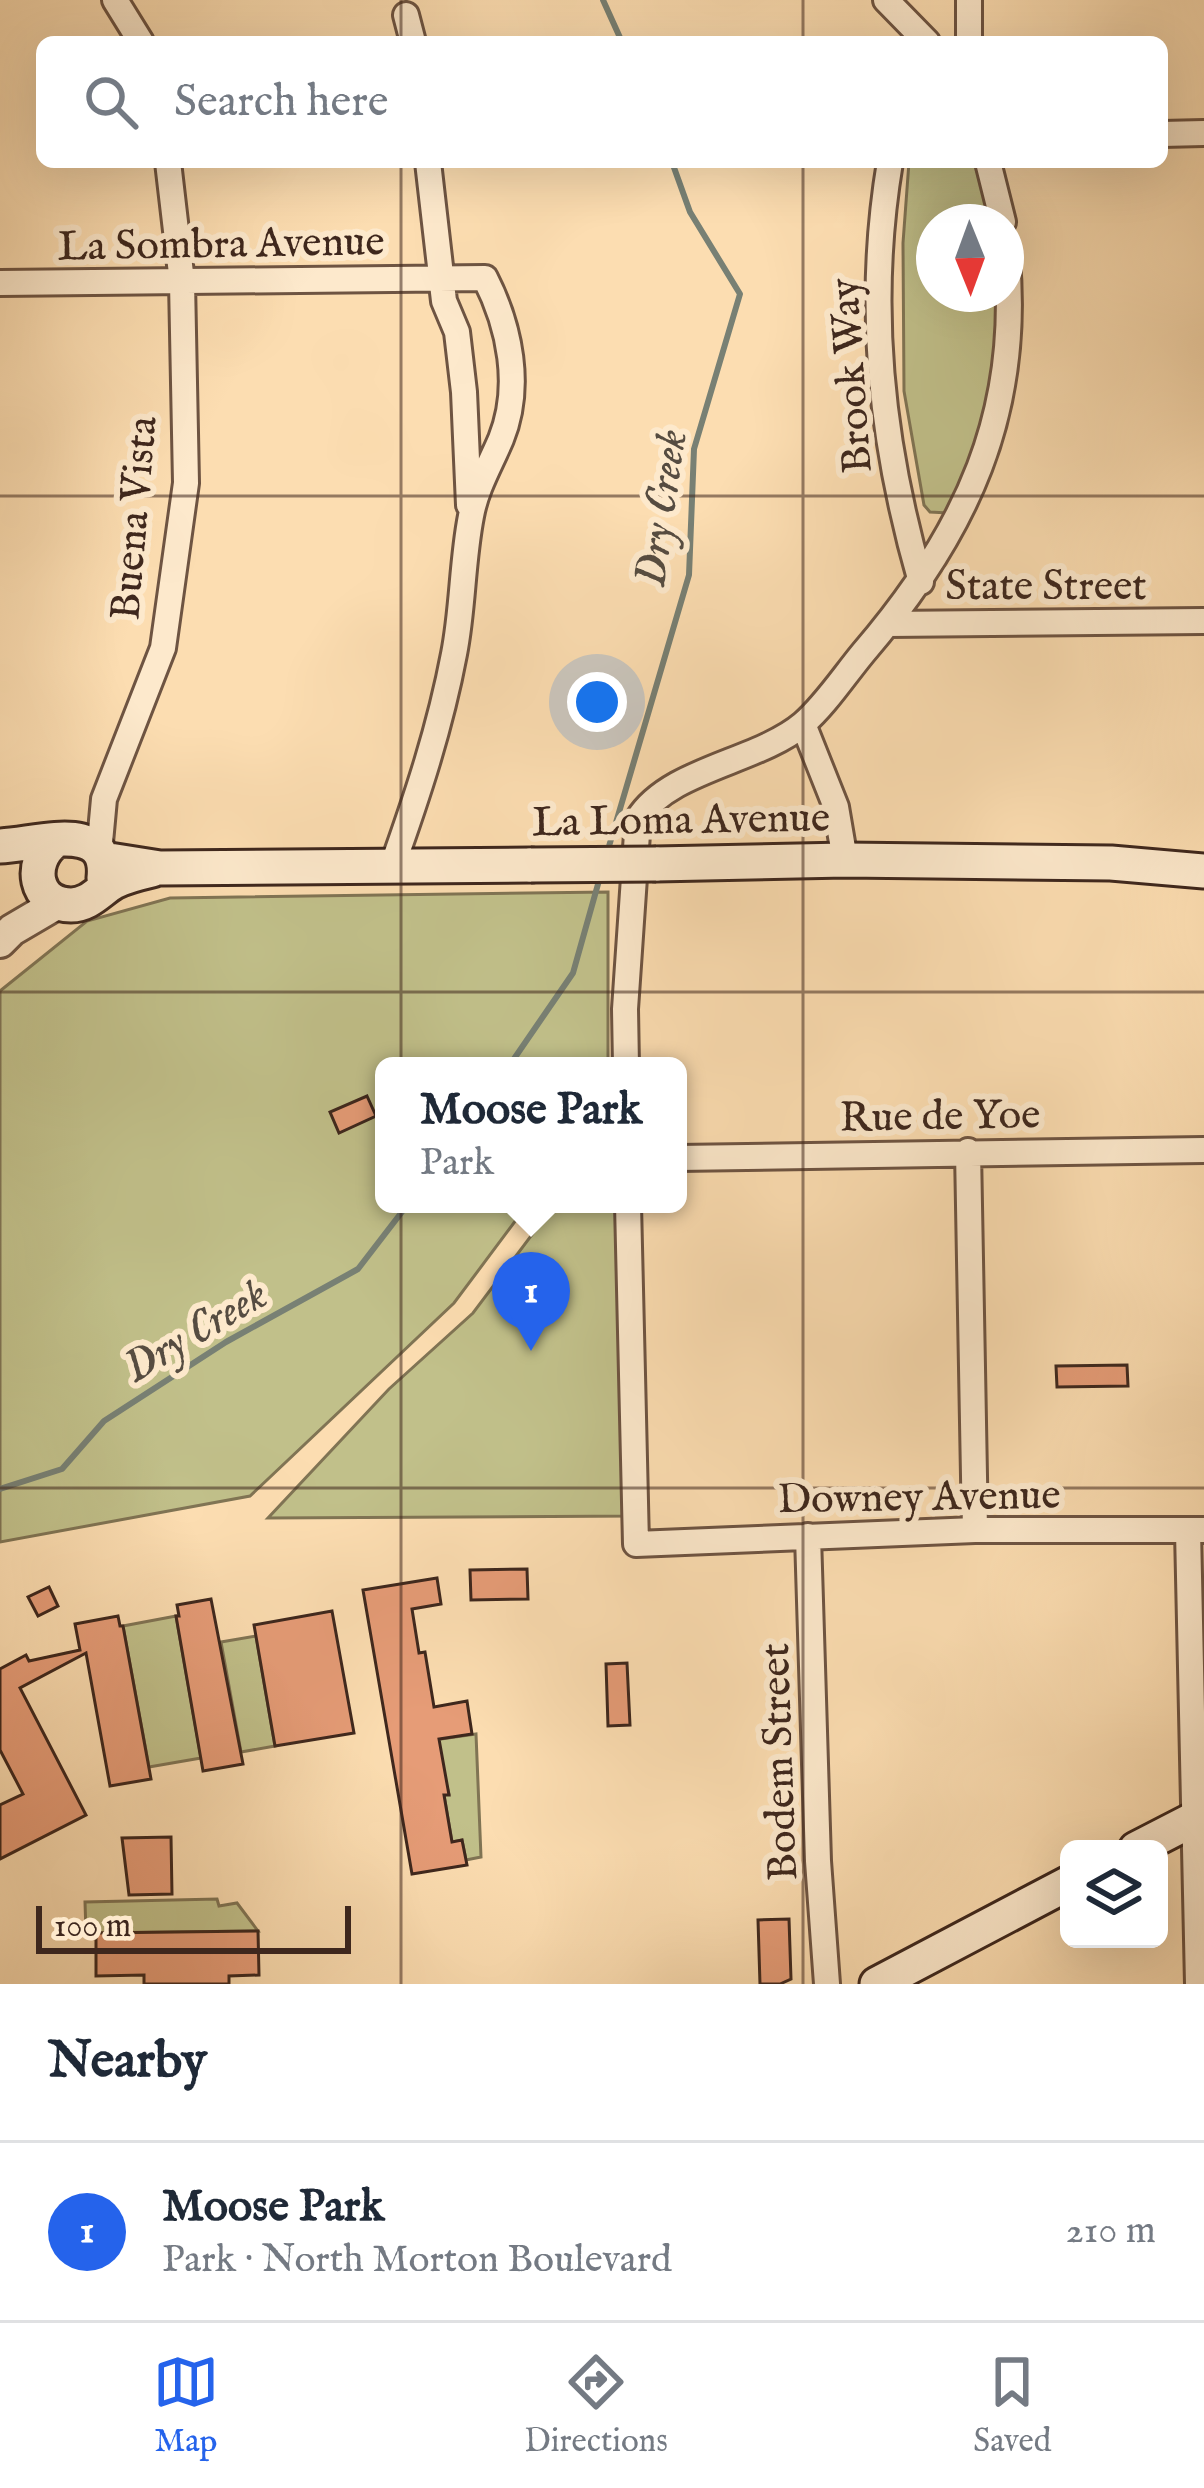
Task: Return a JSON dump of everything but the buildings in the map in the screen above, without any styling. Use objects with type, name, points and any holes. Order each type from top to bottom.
[{"type":"main road","name":"La Loma Avenue","points":[[0,846],[85,856],[120,879],[160,868],[844,860],[1112,862],[1204,871]]},
{"type":"main road","points":[[0,857],[44,885],[80,904],[85,856],[39,857],[44,885]]},
{"type":"main road","points":[[1153,1840],[1198,1817]]},
{"type":"main road","points":[[877,1984],[1060,1888]]},
{"type":"street","points":[[116,0],[137,36]]},
{"type":"street","points":[[886,0],[919,36]]},
{"type":"street","points":[[969,0],[969,36]]},
{"type":"street","points":[[406,15],[411,36]]},
{"type":"street","points":[[1168,134],[1204,133]]},
{"type":"street","name":"Buena Vista","points":[[85,856],[163,648],[178,557],[186,483],[182,282],[169,168]]},
{"type":"street","points":[[392,867],[441,716],[464,595],[470,519],[457,332],[444,301],[429,168]]},
{"type":"street","name":"Brook Way","points":[[889,168],[877,285],[879,365],[891,464],[921,582]]},
{"type":"street","points":[[990,168],[998,204]]},
{"type":"street","name":"La Sombra Avenue","points":[[0,283],[485,278],[507,333],[510,400],[502,437],[470,519]]},
{"type":"street","points":[[626,1057],[638,819],[656,797],[802,724],[921,582],[962,512],[994,426],[1008,312]]},
{"type":"street","name":"State Street","points":[[888,624],[1204,621]]},
{"type":"street","points":[[802,724],[836,807],[844,860]]},
{"type":"street","points":[[6,936],[44,885]]},
{"type":"street","name":"Rue de Yoe","points":[[687,1158],[1204,1150]]},
{"type":"street","points":[[968,1151],[976,1530]]},
{"type":"street","name":"Downey Avenue","points":[[628,1213],[636,1544],[976,1530],[1196,1530]]},
{"type":"street","points":[[1196,1530],[1198,1984]]},
{"type":"street","name":"Bodem Street","points":[[808,1536],[818,1861],[827,1984]]},
{"type":"shaded area","points":[[909,168],[977,168],[989,204],[916,204],[916,312],[999,312],[998,350],[977,465],[948,513],[930,512],[924,505],[904,391],[903,243]]},
{"type":"shaded area","points":[[608,892],[608,1057],[375,1057],[375,1213],[521,1213],[454,1303],[250,1496],[0,1542],[0,991],[87,921],[170,898]]},
{"type":"shaded area","points":[[548,1213],[628,1213],[635,1516],[268,1518],[389,1389],[473,1313]]},
{"type":"shaded area","points":[[176,1616],[201,1758],[149,1767],[123,1626]]},
{"type":"shaded area","points":[[256,1636],[275,1746],[241,1752],[221,1642]]},
{"type":"shaded area","points":[[476,1734],[481,1857],[466,1860],[462,1840],[452,1842],[444,1795],[449,1794],[434,1740]]},
{"type":"shaded area","points":[[217,1899],[219,1906],[237,1903],[258,1931],[86,1933],[85,1902]]},
{"type":"waterway","name":"Dry Creek","points":[[603,0],[619,36]]},
{"type":"waterway","name":"Dry Creek","points":[[607,853],[689,575],[694,449],[740,294],[690,212],[674,168]]},
{"type":"waterway","name":"Dry Creek","points":[[515,1057],[573,973],[600,877]]},
{"type":"waterway","name":"Dry Creek","points":[[0,1489],[62,1469],[104,1421],[226,1342],[358,1269],[401,1213]]},
{"type":"place","name":"Moose Park","points":[[531,1351]]}]
